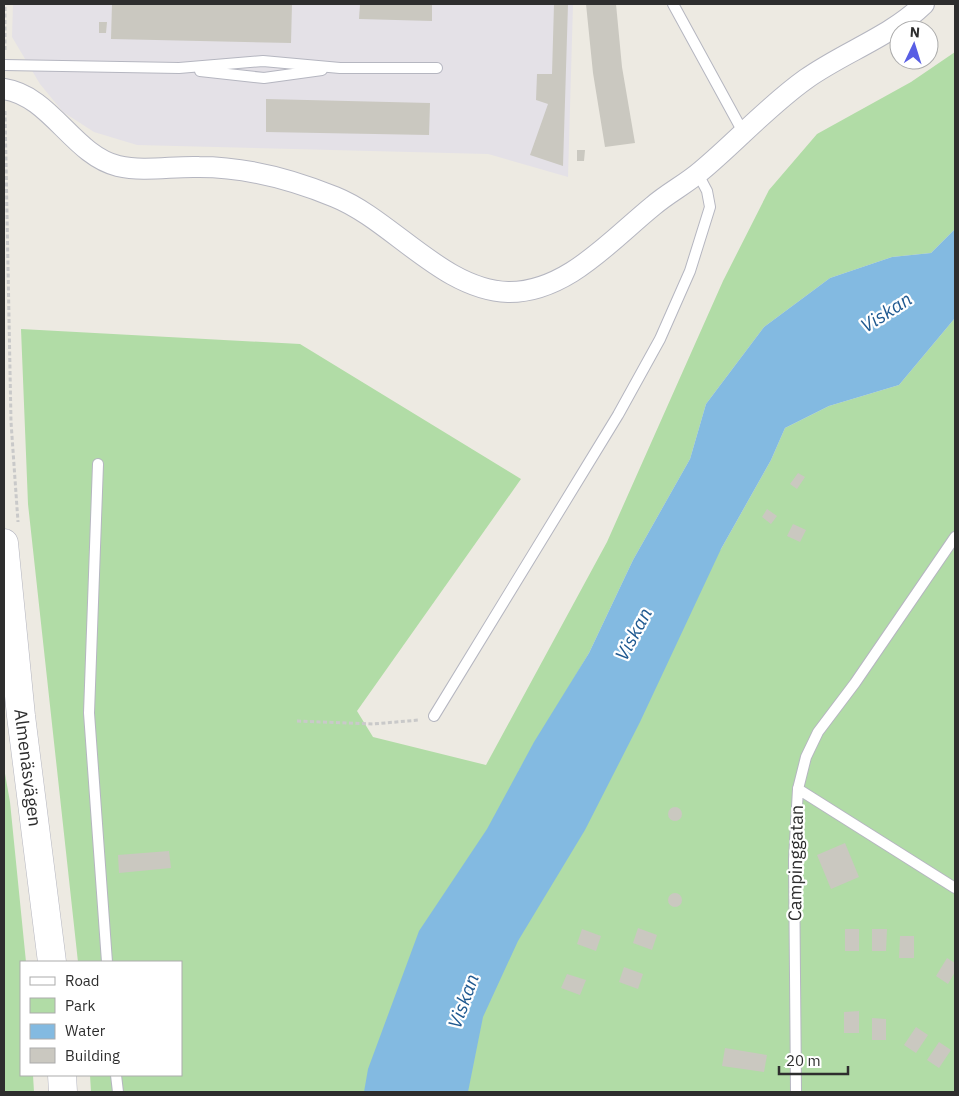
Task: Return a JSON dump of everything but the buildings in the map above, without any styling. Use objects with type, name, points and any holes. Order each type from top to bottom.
[{"type":"street","points":[[4,89],[14,91],[38,106],[97,158],[117,166],[138,169],[198,167],[249,169],[316,190],[357,208],[452,273],[492,291],[511,292],[540,288],[567,275],[612,241],[655,204],[698,174],[743,132],[806,79],[891,30],[924,4]]},
{"type":"street","name":"Almenäsvägen","points":[[11,537],[21,716],[52,961]]},
{"type":"street","points":[[62,1076],[63,1092]]},
{"type":"lane","points":[[674,4],[743,132]]},
{"type":"lane","points":[[4,66],[179,68],[263,61],[340,68],[437,68]]},
{"type":"lane","points":[[179,68],[264,78],[340,68]]},
{"type":"lane","points":[[434,716],[618,415],[660,339],[690,271],[710,207],[706,191],[698,174]]},
{"type":"lane","points":[[98,464],[89,712],[107,961]]},
{"type":"lane","points":[[798,789],[806,757],[818,732],[855,683],[955,537]]},
{"type":"lane","name":"Campinggatan","points":[[796,1092],[794,859],[798,789],[955,888]]},
{"type":"lane","points":[[116,1076],[118,1092]]},
{"type":"path","points":[[4,66],[5,4]]},
{"type":"path","points":[[4,89],[11,422],[11,537]]},
{"type":"path","points":[[297,721],[411,723],[434,716]]},
{"type":"shaded area","points":[[13,4],[573,4],[568,177],[488,154],[137,145],[94,132],[63,112],[40,84],[12,37]]},
{"type":"green space","points":[[955,52],[955,229],[931,253],[892,257],[830,278],[764,327],[706,404],[690,459],[633,560],[589,653],[518,772],[721,549],[771,460],[785,428],[829,406],[899,385],[955,318],[955,1092],[91,1092],[90,1076],[182,1076],[182,961],[78,961],[28,504],[21,329],[300,344],[521,479],[357,711],[373,737],[486,765],[607,542],[723,281],[769,190],[817,134],[911,82],[929,70],[939,70],[939,63]]},
{"type":"green space","points":[[4,768],[10,802],[26,961],[20,961],[20,1076],[33,1076],[34,1092],[4,1092]]},
{"type":"water","name":"Viskan","points":[[955,229],[955,318],[899,385],[829,406],[785,428],[771,460],[721,549],[640,722],[585,830],[518,941],[483,1017],[468,1092],[364,1092],[368,1069],[419,931],[487,829],[534,742],[589,653],[633,560],[690,459],[706,404],[764,327],[830,278],[892,257],[931,253]]}]
